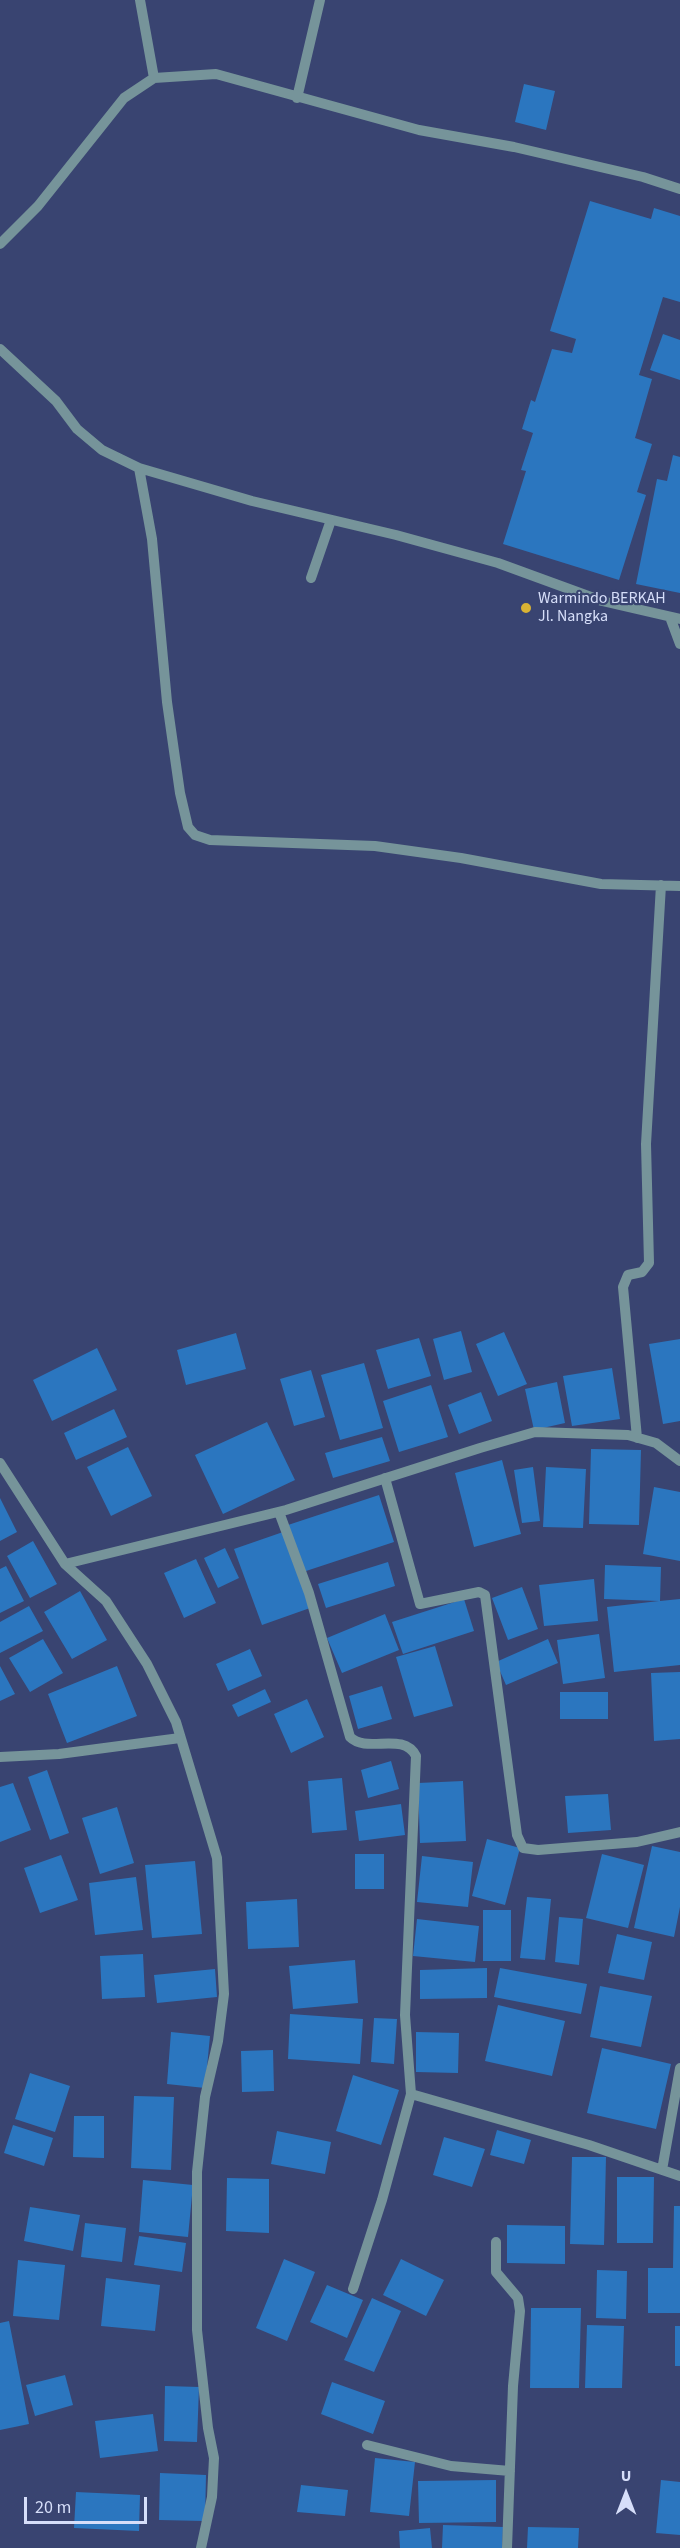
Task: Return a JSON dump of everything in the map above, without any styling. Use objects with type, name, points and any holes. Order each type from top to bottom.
[{"type":"street","points":[[140,0],[154,78]]},
{"type":"street","points":[[297,98],[320,0]]},
{"type":"street","points":[[0,244],[38,206],[124,98],[154,78],[216,74],[419,130],[514,147],[643,177],[680,189]]},
{"type":"street","points":[[0,350],[57,401],[77,429],[102,450],[139,468],[252,501],[498,563],[602,601],[675,618],[680,644]]},
{"type":"street","points":[[139,468],[152,539],[167,702],[180,793],[185,820],[195,835],[210,840],[375,846],[462,858],[601,884],[680,886]]},
{"type":"street","points":[[311,578],[332,520]]},
{"type":"street","points":[[637,1438],[623,1287],[628,1275],[642,1272],[649,1263],[646,1144],[661,885]]},
{"type":"street","points":[[65,1564],[279,1512],[535,1432],[628,1435],[656,1443],[680,1461]]},
{"type":"street","points":[[0,1463],[65,1564],[106,1601],[147,1664],[176,1722],[217,1858],[224,1994],[218,2041],[205,2097],[197,2172],[197,2330],[208,2428],[214,2458],[212,2497],[201,2548]]},
{"type":"street","points":[[385,1478],[420,1604],[479,1593],[485,1594],[517,1835],[523,1848],[538,1850],[637,1842],[680,1832]]},
{"type":"street","points":[[279,1512],[309,1593],[350,1737],[360,1742],[403,1744],[410,1748],[416,1756],[405,2015],[411,2094],[382,2200],[353,2289]]},
{"type":"street","points":[[0,1756],[59,1754],[180,1738]]},
{"type":"street","points":[[662,2170],[680,2068]]},
{"type":"street","points":[[411,2094],[589,2145],[680,2176]]},
{"type":"street","points":[[496,2242],[496,2272],[518,2298],[520,2311],[507,2548]]},
{"type":"street","points":[[367,2445],[451,2466],[510,2470]]},
{"type":"building","points":[[524,84],[555,91],[546,130],[515,122]]},
{"type":"building","points":[[590,201],[651,219],[654,208],[680,216],[680,302],[663,297],[639,375],[652,379],[635,438],[652,444],[637,492],[646,495],[619,580],[503,544],[526,471],[521,470],[533,433],[522,429],[531,400],[535,402],[552,349],[572,353],[576,339],[550,331]]},
{"type":"building","points":[[663,334],[680,340],[680,380],[650,370]]},
{"type":"building","points":[[673,455],[680,457],[680,593],[636,584],[657,479],[667,481]]},
{"type":"building","points":[[461,1331],[472,1372],[444,1380],[433,1339]]},
{"type":"building","points":[[504,1332],[527,1384],[498,1396],[476,1344]]},
{"type":"building","points":[[236,1333],[246,1369],[186,1385],[177,1350]]},
{"type":"building","points":[[419,1338],[431,1376],[388,1389],[376,1350]]},
{"type":"building","points":[[680,1339],[680,1421],[663,1424],[649,1344]]},
{"type":"building","points":[[97,1348],[117,1390],[52,1421],[33,1380]]},
{"type":"building","points":[[364,1363],[383,1428],[340,1440],[321,1375]]},
{"type":"building","points":[[612,1368],[620,1419],[572,1426],[563,1376]]},
{"type":"building","points":[[311,1370],[325,1417],[294,1426],[280,1379]]},
{"type":"building","points":[[557,1382],[565,1423],[534,1430],[525,1389]]},
{"type":"building","points":[[431,1385],[448,1437],[399,1452],[383,1401]]},
{"type":"building","points":[[481,1392],[492,1421],[459,1434],[448,1405]]},
{"type":"building","points":[[114,1409],[127,1437],[76,1460],[64,1433]]},
{"type":"building","points":[[267,1422],[295,1480],[223,1514],[195,1455]]},
{"type":"building","points":[[382,1437],[390,1461],[333,1478],[325,1453]]},
{"type":"building","points":[[128,1447],[152,1496],[111,1516],[87,1467]]},
{"type":"building","points":[[591,1449],[641,1450],[639,1525],[589,1524]]},
{"type":"building","points":[[502,1460],[521,1534],[474,1547],[455,1473]]},
{"type":"building","points":[[533,1467],[540,1521],[522,1523],[514,1470]]},
{"type":"building","points":[[546,1467],[586,1469],[583,1528],[543,1527]]},
{"type":"building","points":[[654,1487],[680,1492],[680,1561],[643,1554]]},
{"type":"building","points":[[379,1495],[394,1542],[303,1572],[288,1525]]},
{"type":"building","points":[[0,1498],[17,1532],[0,1541]]},
{"type":"building","points":[[283,1532],[310,1608],[262,1625],[234,1549]]},
{"type":"building","points":[[33,1541],[57,1584],[30,1598],[7,1556]]},
{"type":"building","points":[[225,1548],[239,1578],[218,1588],[204,1558]]},
{"type":"building","points":[[196,1559],[216,1603],[184,1618],[164,1573]]},
{"type":"building","points":[[388,1562],[395,1586],[326,1608],[318,1584]]},
{"type":"building","points":[[605,1565],[661,1567],[660,1601],[680,1599],[680,1665],[614,1672],[607,1607],[659,1601],[604,1599]]},
{"type":"building","points":[[6,1566],[24,1601],[0,1613],[0,1569]]},
{"type":"building","points":[[594,1579],[598,1621],[544,1626],[539,1585]]},
{"type":"building","points":[[522,1587],[538,1629],[508,1640],[492,1598]]},
{"type":"building","points":[[80,1591],[107,1640],[72,1659],[44,1612]]},
{"type":"building","points":[[464,1599],[474,1631],[403,1654],[392,1622]]},
{"type":"building","points":[[29,1606],[43,1631],[0,1653],[0,1622]]},
{"type":"building","points":[[385,1614],[399,1650],[342,1673],[327,1638]]},
{"type":"building","points":[[599,1634],[605,1678],[563,1684],[557,1640]]},
{"type":"building","points":[[43,1639],[63,1673],[30,1692],[9,1658]]},
{"type":"building","points":[[548,1639],[558,1663],[506,1685],[496,1662]]},
{"type":"building","points":[[435,1646],[453,1706],[414,1717],[396,1657]]},
{"type":"building","points":[[250,1649],[262,1676],[228,1691],[216,1664]]},
{"type":"building","points":[[0,1666],[15,1694],[0,1701]]},
{"type":"building","points":[[117,1666],[137,1716],[67,1743],[48,1694]]},
{"type":"building","points":[[680,1672],[680,1739],[654,1741],[651,1673]]},
{"type":"building","points":[[382,1686],[392,1719],[358,1729],[349,1696]]},
{"type":"building","points":[[265,1689],[271,1702],[238,1717],[232,1705]]},
{"type":"building","points":[[560,1692],[608,1692],[608,1719],[560,1719]]},
{"type":"building","points":[[307,1699],[324,1737],[291,1753],[274,1714]]},
{"type":"building","points":[[391,1761],[399,1789],[368,1798],[361,1770]]},
{"type":"building","points":[[47,1770],[69,1833],[50,1840],[28,1777]]},
{"type":"building","points":[[342,1778],[347,1830],[312,1833],[308,1781]]},
{"type":"building","points":[[463,1781],[466,1841],[420,1843],[418,1783]]},
{"type":"building","points":[[13,1783],[31,1830],[0,1842],[0,1787]]},
{"type":"building","points":[[608,1794],[611,1830],[568,1833],[565,1796]]},
{"type":"building","points":[[401,1804],[405,1835],[359,1841],[355,1811]]},
{"type":"building","points":[[117,1807],[134,1863],[100,1874],[82,1818]]},
{"type":"building","points":[[487,1839],[520,1848],[505,1905],[472,1896]]},
{"type":"building","points":[[652,1846],[680,1852],[680,1907],[674,1937],[634,1928]]},
{"type":"building","points":[[355,1854],[384,1854],[384,1889],[355,1889]]},
{"type":"building","points":[[602,1854],[644,1865],[628,1928],[586,1918]]},
{"type":"building","points":[[61,1855],[78,1900],[40,1913],[24,1868]]},
{"type":"building","points":[[422,1856],[473,1862],[468,1907],[417,1902]]},
{"type":"building","points":[[195,1861],[202,1934],[152,1938],[145,1865]]},
{"type":"building","points":[[136,1877],[143,1930],[95,1935],[89,1883]]},
{"type":"building","points":[[527,1897],[551,1899],[545,1960],[520,1958]]},
{"type":"building","points":[[297,1899],[299,1947],[248,1949],[246,1902]]},
{"type":"building","points":[[483,1910],[511,1910],[511,1961],[483,1961]]},
{"type":"building","points":[[559,1917],[583,1919],[579,1965],[555,1962]]},
{"type":"building","points":[[417,1919],[479,1926],[475,1962],[413,1956]]},
{"type":"building","points":[[617,1934],[652,1942],[644,1980],[608,1973]]},
{"type":"building","points":[[143,1954],[145,1997],[102,1999],[100,1956]]},
{"type":"building","points":[[355,1960],[358,2003],[293,2009],[289,1966]]},
{"type":"building","points":[[487,1968],[487,1998],[420,1999],[420,1970]]},
{"type":"building","points":[[500,1968],[587,1984],[581,2014],[494,1997]]},
{"type":"building","points":[[215,1969],[217,1997],[157,2003],[154,1975]]},
{"type":"building","points":[[600,1986],[652,1996],[641,2047],[590,2037]]},
{"type":"building","points":[[498,2005],[565,2021],[552,2076],[485,2061]]},
{"type":"building","points":[[290,2014],[363,2019],[360,2064],[288,2059]]},
{"type":"building","points":[[374,2018],[397,2019],[394,2064],[371,2062]]},
{"type":"building","points":[[171,2032],[210,2036],[205,2088],[167,2084]]},
{"type":"building","points":[[416,2032],[459,2033],[458,2073],[416,2072]]},
{"type":"building","points":[[602,2048],[671,2064],[656,2129],[587,2113]]},
{"type":"building","points":[[273,2050],[274,2091],[242,2092],[241,2051]]},
{"type":"building","points":[[30,2073],[70,2086],[55,2132],[15,2119]]},
{"type":"building","points":[[353,2075],[399,2090],[381,2145],[336,2131]]},
{"type":"building","points":[[134,2096],[174,2097],[171,2170],[131,2168]]},
{"type":"building","points":[[74,2116],[104,2116],[104,2158],[73,2157]]},
{"type":"building","points":[[13,2125],[53,2138],[44,2166],[4,2153]]},
{"type":"building","points":[[497,2130],[531,2140],[524,2164],[490,2155]]},
{"type":"building","points":[[277,2131],[331,2142],[325,2174],[271,2164]]},
{"type":"building","points":[[444,2137],[485,2149],[472,2187],[433,2175]]},
{"type":"building","points":[[572,2157],[606,2157],[604,2245],[570,2244]]},
{"type":"building","points":[[617,2177],[654,2177],[653,2243],[617,2243]]},
{"type":"building","points":[[227,2178],[269,2179],[269,2233],[226,2231]]},
{"type":"building","points":[[143,2180],[193,2185],[188,2237],[139,2232]]},
{"type":"building","points":[[674,2206],[680,2206],[680,2313],[648,2313],[648,2268],[673,2268]]},
{"type":"building","points":[[30,2207],[80,2215],[73,2251],[24,2241]]},
{"type":"building","points":[[85,2223],[126,2228],[122,2262],[81,2257]]},
{"type":"building","points":[[507,2225],[565,2226],[565,2264],[507,2263]]},
{"type":"building","points":[[139,2236],[186,2243],[182,2272],[134,2265]]},
{"type":"building","points":[[284,2259],[315,2272],[287,2341],[256,2328]]},
{"type":"building","points":[[401,2259],[444,2280],[426,2316],[383,2295]]},
{"type":"building","points":[[18,2260],[65,2265],[59,2320],[13,2316]]},
{"type":"building","points":[[597,2270],[627,2271],[626,2319],[596,2318]]},
{"type":"building","points":[[106,2278],[160,2285],[155,2331],[101,2326]]},
{"type":"building","points":[[327,2285],[363,2300],[347,2338],[310,2322]]},
{"type":"building","points":[[372,2298],[401,2311],[374,2372],[344,2360]]},
{"type":"building","points":[[531,2308],[581,2308],[579,2388],[530,2388]]},
{"type":"building","points":[[9,2321],[29,2424],[0,2430],[0,2323]]},
{"type":"building","points":[[587,2325],[624,2326],[622,2388],[585,2388]]},
{"type":"building","points":[[675,2326],[680,2326],[680,2366],[675,2366]]},
{"type":"building","points":[[65,2375],[73,2405],[35,2416],[26,2385]]},
{"type":"building","points":[[332,2382],[385,2401],[373,2434],[321,2414]]},
{"type":"building","points":[[165,2386],[199,2387],[197,2442],[164,2441]]},
{"type":"building","points":[[153,2414],[158,2451],[100,2458],[95,2421]]},
{"type":"building","points":[[375,2458],[415,2462],[409,2516],[370,2512]]},
{"type":"building","points":[[160,2473],[206,2475],[205,2521],[159,2520]]},
{"type":"building","points":[[496,2480],[496,2522],[419,2523],[418,2481]]},
{"type":"building","points":[[661,2480],[680,2482],[680,2535],[656,2533]]},
{"type":"building","points":[[301,2485],[348,2490],[345,2516],[297,2512]]},
{"type":"building","points":[[76,2492],[140,2495],[139,2531],[74,2528]]},
{"type":"building","points":[[443,2525],[503,2527],[502,2548],[442,2548]]},
{"type":"building","points":[[528,2527],[579,2528],[578,2548],[527,2548]]},
{"type":"building","points":[[430,2528],[432,2548],[400,2548],[399,2531]]},
{"type":"place","name":"Warmindo BERKAH Jl. Nangka","points":[[526,608]]}]
